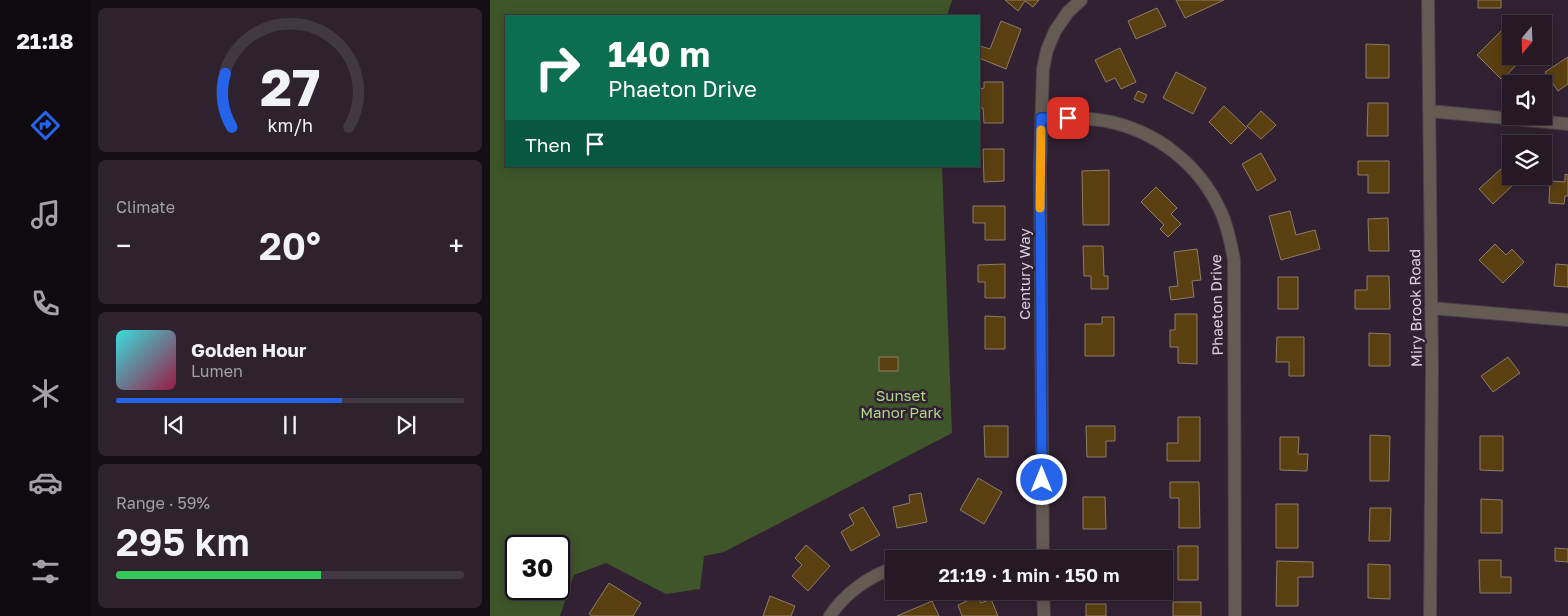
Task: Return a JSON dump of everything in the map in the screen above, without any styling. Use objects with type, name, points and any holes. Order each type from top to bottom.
[{"type":"street","name":"Century Way","points":[[1043,550],[1040,166],[1043,69],[1047,50],[1055,31],[1068,12],[1081,0]]},
{"type":"street","name":"Miry Brook Road","points":[[1428,0],[1431,308],[1430,616]]},
{"type":"street","points":[[1429,111],[1568,124]]},
{"type":"street","name":"Phaeton Drive","points":[[1041,118],[1105,121],[1129,127],[1154,138],[1174,151],[1192,168],[1209,189],[1222,213],[1230,236],[1234,260],[1235,616]]},
{"type":"street","points":[[1431,308],[1568,320]]},
{"type":"street","points":[[830,616],[846,597],[864,582],[885,572]]},
{"type":"street","points":[[1043,600],[1044,616]]},
{"type":"green space","name":"Sunset Manor Park","points":[[490,0],[952,0],[947,15],[505,15],[505,167],[942,167],[952,433],[724,552],[704,556],[700,589],[666,594],[606,563],[574,575],[570,587],[570,535],[505,535],[505,600],[565,600],[560,616],[490,616]]},
{"type":"building","points":[[1005,0],[1039,0],[1033,7],[1025,1],[1018,11]]},
{"type":"building","points":[[1176,0],[1224,0],[1185,18]]},
{"type":"building","points":[[1478,0],[1501,0],[1501,8],[1478,8]]},
{"type":"building","points":[[1157,8],[1166,26],[1136,39],[1128,21]]},
{"type":"building","points":[[1001,21],[1021,29],[1006,69],[980,58],[980,46],[990,49]]},
{"type":"building","points":[[1502,30],[1502,65],[1516,65],[1507,75],[1502,75],[1502,80],[1477,55]]},
{"type":"building","points":[[1366,44],[1389,45],[1389,78],[1366,78]]},
{"type":"building","points":[[1120,48],[1136,82],[1121,89],[1115,78],[1106,82],[1095,60]]},
{"type":"building","points":[[1568,57],[1568,84],[1558,91],[1552,82],[1552,75],[1547,75],[1545,72]]},
{"type":"building","points":[[1176,72],[1206,88],[1193,114],[1163,98]]},
{"type":"building","points":[[984,82],[1003,82],[1003,123],[984,123],[983,108],[980,108],[980,89],[984,88]]},
{"type":"building","points":[[1138,91],[1147,95],[1143,103],[1134,99]]},
{"type":"building","points":[[1368,103],[1388,103],[1388,136],[1367,136]]},
{"type":"building","points":[[1224,106],[1247,128],[1231,144],[1209,122]]},
{"type":"building","points":[[1261,111],[1276,125],[1261,139],[1247,126]]},
{"type":"building","points":[[983,149],[1004,149],[1004,181],[984,182]]},
{"type":"building","points":[[1261,153],[1276,180],[1257,191],[1242,164]]},
{"type":"building","points":[[1358,161],[1389,161],[1389,193],[1368,193],[1368,175],[1358,175]]},
{"type":"building","points":[[1502,168],[1502,185],[1513,185],[1493,204],[1479,189]]},
{"type":"building","points":[[1109,170],[1109,225],[1083,225],[1082,171]]},
{"type":"building","points":[[1565,174],[1568,175],[1568,196],[1565,196],[1564,204],[1549,203],[1550,185],[1552,185],[1552,181],[1565,182]]},
{"type":"building","points":[[1156,187],[1177,208],[1171,214],[1181,224],[1168,237],[1160,229],[1164,225],[1141,202]]},
{"type":"building","points":[[973,206],[1005,206],[1005,240],[985,240],[985,223],[973,223]]},
{"type":"building","points":[[1290,211],[1296,235],[1315,230],[1320,249],[1281,260],[1269,216]]},
{"type":"building","points":[[1388,218],[1389,251],[1369,251],[1368,219]]},
{"type":"building","points":[[1495,244],[1506,255],[1512,249],[1524,262],[1503,283],[1479,260]]},
{"type":"building","points":[[1083,246],[1103,246],[1104,276],[1108,276],[1108,289],[1091,289],[1091,276],[1084,276]]},
{"type":"building","points":[[1197,249],[1201,280],[1192,281],[1194,297],[1171,300],[1169,287],[1178,286],[1174,252]]},
{"type":"building","points":[[1005,264],[1005,298],[985,298],[985,282],[978,282],[978,265]]},
{"type":"building","points":[[1556,264],[1568,265],[1568,287],[1554,286]]},
{"type":"building","points":[[1367,276],[1389,276],[1390,309],[1355,309],[1355,290],[1367,290]]},
{"type":"building","points":[[1278,277],[1298,277],[1298,309],[1278,309]]},
{"type":"building","points":[[1175,314],[1197,314],[1197,364],[1178,363],[1178,347],[1170,347],[1170,330],[1175,330]]},
{"type":"building","points":[[985,316],[1005,317],[1005,349],[985,349]]},
{"type":"building","points":[[1102,317],[1114,317],[1114,356],[1085,356],[1085,324],[1102,324]]},
{"type":"building","points":[[1369,333],[1390,334],[1390,366],[1369,366]]},
{"type":"building","points":[[1277,337],[1304,337],[1304,376],[1289,376],[1289,362],[1276,362]]},
{"type":"building","points":[[879,357],[898,357],[898,371],[879,371]]},
{"type":"building","points":[[1508,357],[1520,373],[1493,392],[1481,376]]},
{"type":"building","points":[[1178,417],[1200,417],[1200,461],[1167,461],[1167,443],[1178,443]]},
{"type":"building","points":[[984,426],[1008,426],[1008,457],[985,457]]},
{"type":"building","points":[[1086,426],[1115,426],[1115,441],[1106,441],[1106,457],[1087,457]]},
{"type":"building","points":[[1370,435],[1390,436],[1389,481],[1370,481]]},
{"type":"building","points":[[1480,436],[1503,436],[1503,471],[1480,470]]},
{"type":"building","points":[[1280,437],[1299,437],[1298,454],[1308,454],[1307,471],[1280,470]]},
{"type":"building","points":[[978,478],[1002,492],[984,524],[960,510]]},
{"type":"building","points":[[1170,482],[1199,482],[1200,528],[1179,528],[1179,498],[1170,498]]},
{"type":"building","points":[[921,493],[927,522],[897,528],[893,507],[910,503],[909,495]]},
{"type":"building","points":[[1083,497],[1105,497],[1106,529],[1083,529]]},
{"type":"building","points":[[1481,499],[1502,500],[1502,533],[1481,533]]},
{"type":"building","points":[[1276,504],[1298,504],[1298,548],[1276,548]]},
{"type":"building","points":[[863,507],[880,535],[851,551],[841,532],[854,524],[849,515]]},
{"type":"building","points":[[1370,508],[1391,508],[1390,541],[1369,541]]},
{"type":"building","points":[[806,545],[830,566],[808,591],[792,576],[802,565],[795,558]]},
{"type":"building","points":[[1178,546],[1198,546],[1198,580],[1178,580]]},
{"type":"building","points":[[1555,548],[1568,549],[1568,562],[1555,561]]},
{"type":"building","points":[[1479,560],[1501,560],[1501,577],[1511,577],[1511,593],[1480,593]]},
{"type":"building","points":[[1277,561],[1313,562],[1313,577],[1298,577],[1298,606],[1276,606]]},
{"type":"building","points":[[1368,564],[1390,565],[1390,599],[1368,598]]},
{"type":"building","points":[[609,583],[641,603],[633,616],[592,616],[589,614]]},
{"type":"building","points":[[770,596],[795,606],[791,616],[763,616]]},
{"type":"building","points":[[969,600],[980,600],[981,603],[991,600],[998,616],[962,616],[958,605]]},
{"type":"building","points":[[932,601],[939,616],[897,616]]},
{"type":"building","points":[[1173,602],[1201,602],[1201,616],[1173,616]]},
{"type":"building","points":[[1086,604],[1106,604],[1106,616],[1086,616]]},
{"type":"slow traffic","points":[[1040,208],[1041,130]]},
{"type":"route","points":[[1042,480],[1041,118],[1068,118]]}]
